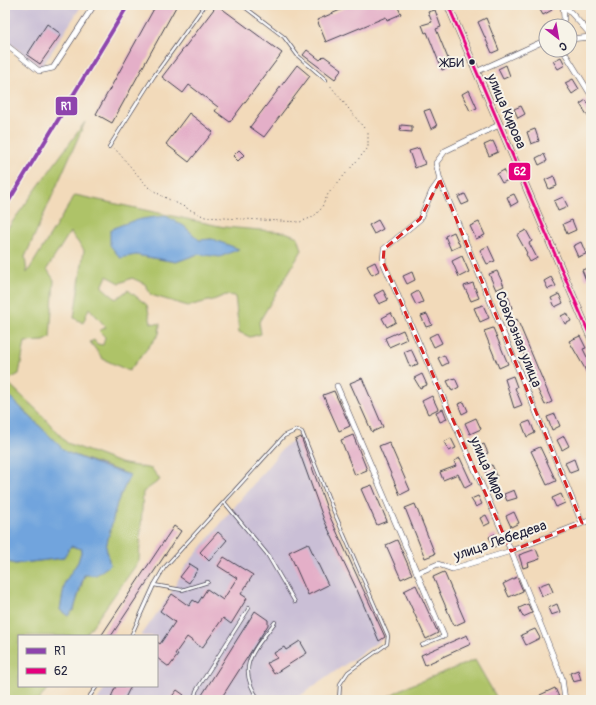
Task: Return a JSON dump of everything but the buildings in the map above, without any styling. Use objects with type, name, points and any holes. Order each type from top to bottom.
[{"type":"street","points":[[5,44],[40,71],[53,68],[94,5]]},
{"type":"street","name":"улица Кирова","points":[[448,5],[591,338]]},
{"type":"street","points":[[563,5],[564,18]]},
{"type":"street","points":[[563,5],[591,36]]},
{"type":"street","points":[[578,38],[591,36]]},
{"type":"street","points":[[476,72],[538,44]]},
{"type":"street","points":[[568,58],[591,95]]},
{"type":"street","name":"Совхозная улица","points":[[499,125],[445,151],[436,163],[440,180],[582,523]]},
{"type":"street","name":"улица Мира","points":[[440,180],[432,191],[420,219],[384,249],[383,262],[512,550],[562,678],[565,700]]},
{"type":"street","points":[[337,386],[444,636]]},
{"type":"street","name":"улица Лебедева","points":[[417,573],[438,564],[452,569],[512,550],[591,520]]},
{"type":"lane","points":[[109,147],[154,76],[205,5]]},
{"type":"lane","points":[[242,5],[284,37],[298,56],[326,80]]},
{"type":"lane","points":[[131,635],[154,585],[164,568],[284,436],[297,430],[302,432],[334,512],[388,636],[387,644],[348,672],[340,684],[339,700]]},
{"type":"lane","points":[[224,502],[267,554],[295,602]]},
{"type":"lane","points":[[154,585],[182,590],[208,582]]},
{"type":"lane","points":[[200,700],[195,696],[196,691],[249,608]]},
{"type":"lane","points":[[259,700],[251,688],[247,669],[251,656],[275,622]]},
{"type":"lane","points":[[422,645],[444,636]]},
{"type":"lane","points":[[87,700],[96,687]]},
{"type":"path","points":[[109,147],[116,151],[148,187],[162,196],[205,217],[300,222],[313,217],[321,209],[328,194],[368,148],[368,133],[326,80]]},
{"type":"highlighted area","points":[[440,180],[582,523],[511,551],[383,262],[384,249],[420,219]]},
{"type":"shaded area","points":[[5,5],[82,5],[41,68],[5,39]]},
{"type":"shaded area","points":[[295,440],[324,520],[379,641],[294,700],[97,700],[106,687],[158,687],[158,635],[142,635],[171,593],[185,567],[284,447]]},
{"type":"green space","points":[[85,122],[25,257],[27,273],[75,195],[224,227],[285,232],[298,237],[302,250],[259,322],[261,334],[250,337],[239,332],[235,296],[226,295],[188,306],[151,295],[145,284],[132,278],[120,283],[107,276],[102,287],[116,299],[128,290],[147,305],[151,323],[160,324],[159,334],[129,371],[103,359],[90,342],[94,340],[97,344],[103,345],[105,337],[99,331],[106,327],[89,308],[83,323],[74,318],[84,250],[70,232],[47,269],[54,280],[50,338],[44,341],[25,342],[19,374],[6,381],[40,413],[67,443],[120,463],[152,469],[160,480],[143,492],[139,561],[86,635],[18,635],[18,687],[48,687],[39,700],[5,700],[5,561],[15,564],[63,558],[71,546],[82,549],[78,562],[65,582],[60,610],[68,616],[74,609],[85,575],[110,565],[106,547],[117,503],[130,475],[66,452],[8,395],[5,406],[5,232]],"holes":[[[184,226],[199,240],[212,239],[220,256],[198,254],[176,262],[136,255]]]},
{"type":"green space","points":[[475,660],[498,700],[381,700],[406,687]]},
{"type":"water","points":[[166,216],[184,226],[199,240],[212,239],[239,249],[220,257],[198,254],[176,262],[136,255],[120,258],[110,245],[110,230],[137,220]]},
{"type":"water","points":[[8,395],[66,452],[104,467],[130,475],[117,503],[106,547],[110,565],[96,575],[84,575],[74,609],[68,616],[60,610],[65,582],[78,562],[82,549],[71,546],[63,558],[15,564],[5,561],[5,406]]},
{"type":"transit line","name":"R1","points":[[5,207],[128,5]]},
{"type":"transit line","name":"62","points":[[448,5],[591,338]]},
{"type":"place","name":"ЖБИ","points":[[472,62]]}]
